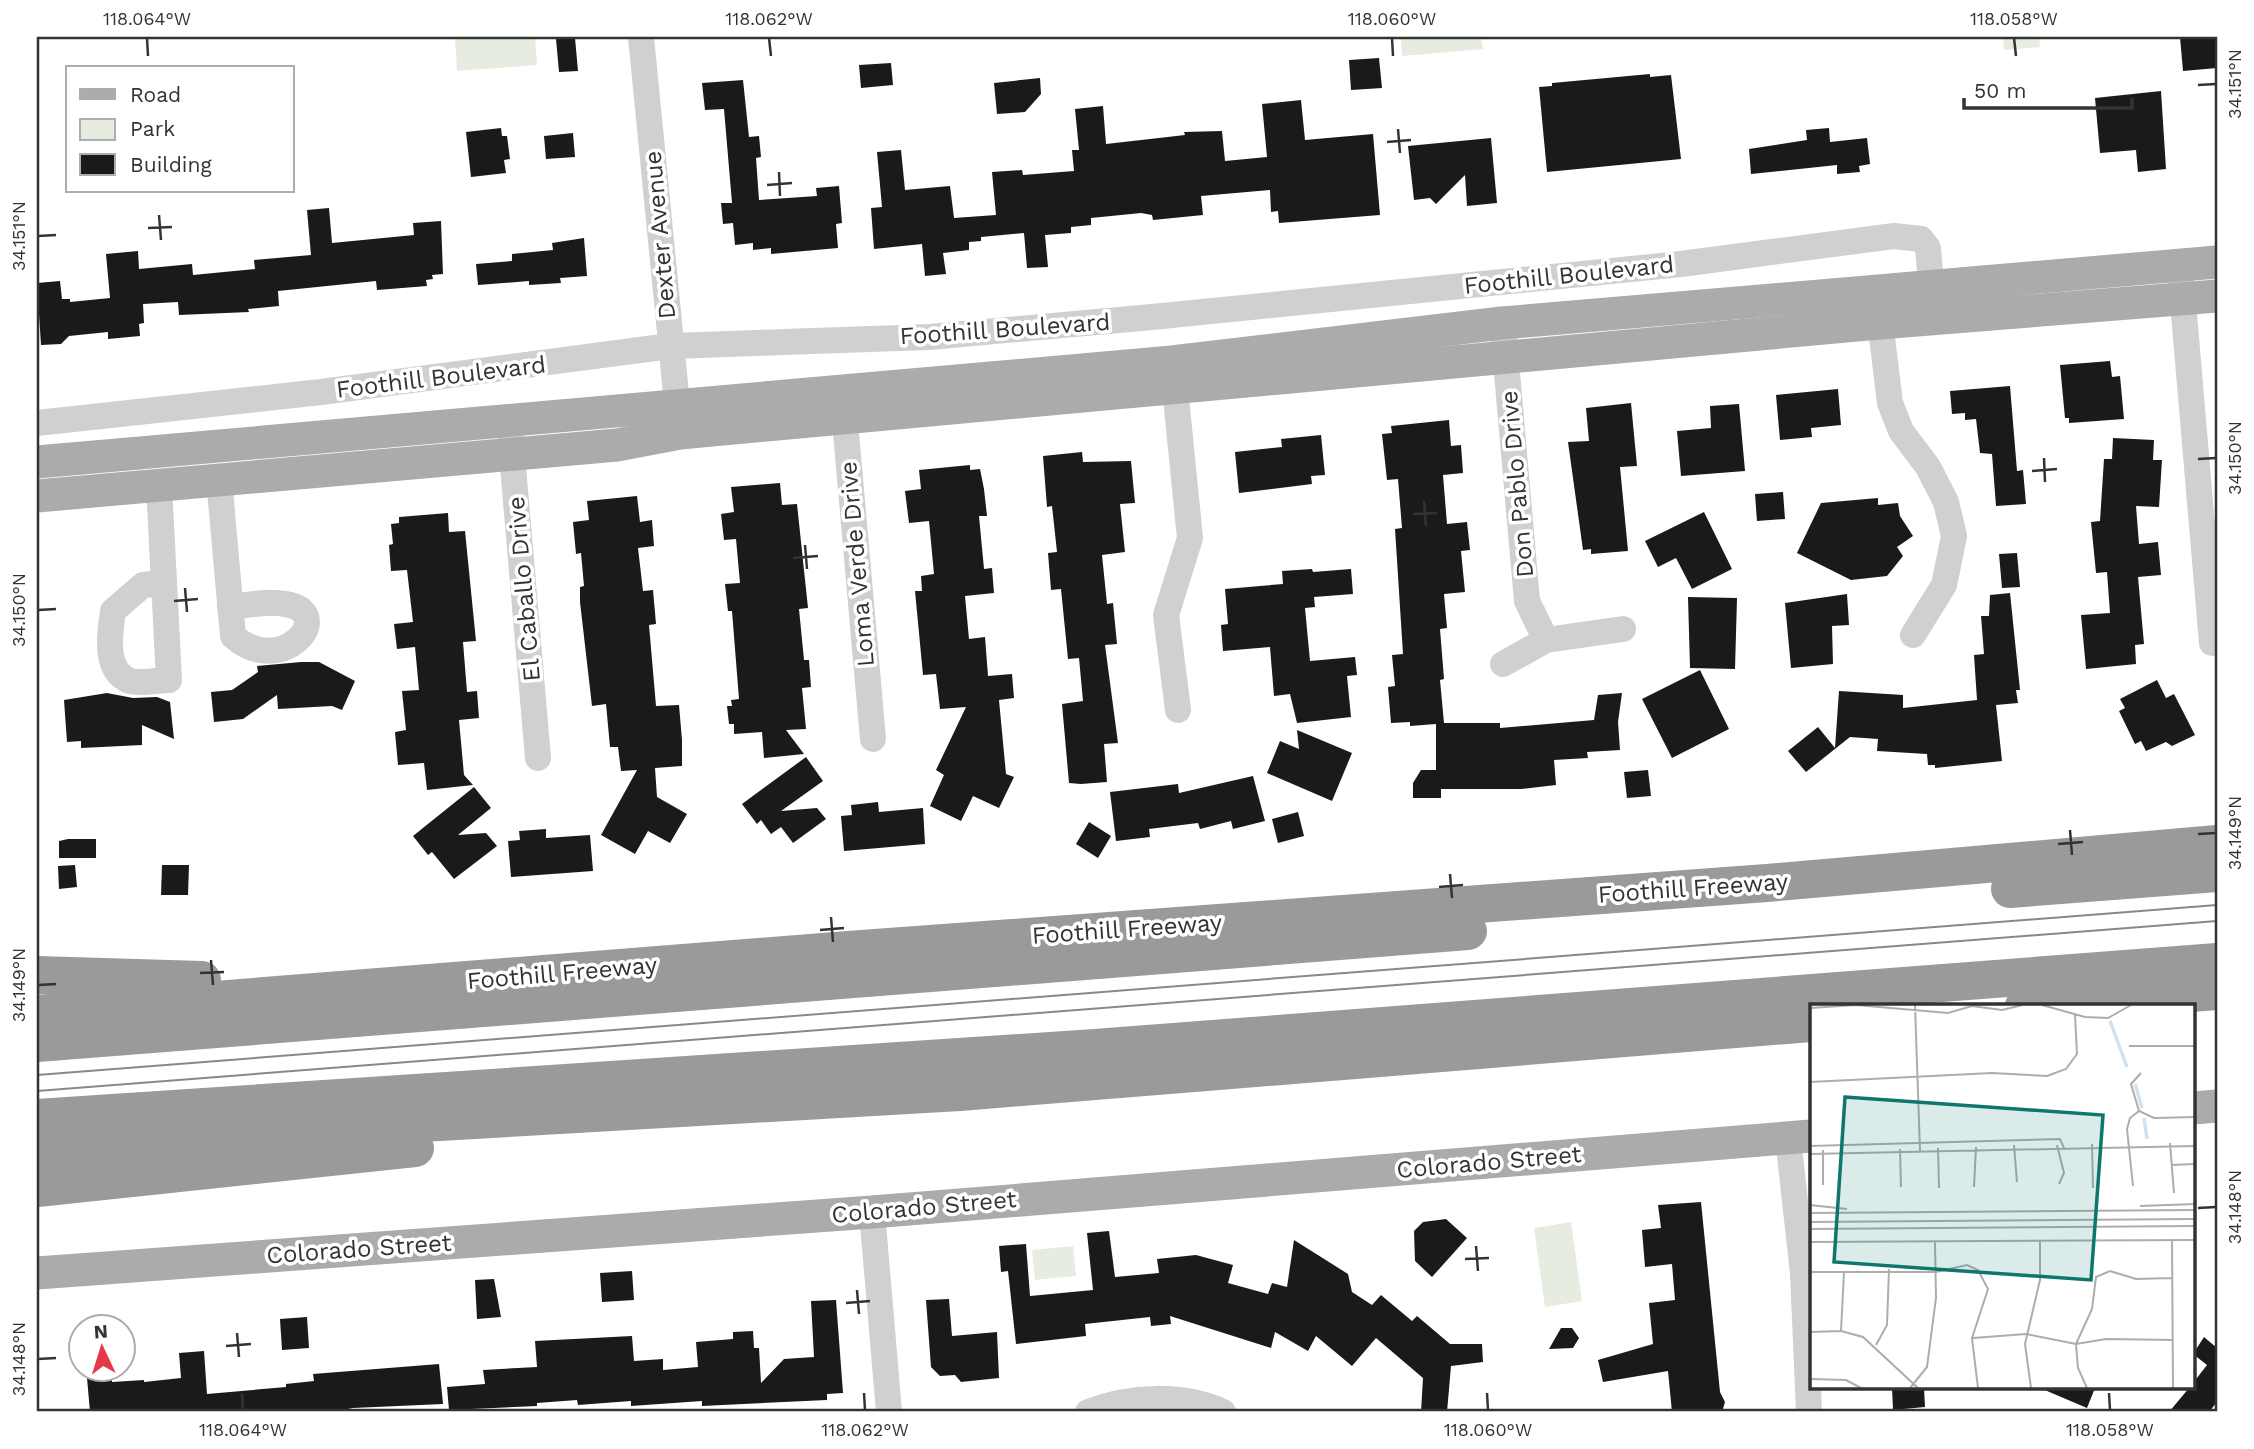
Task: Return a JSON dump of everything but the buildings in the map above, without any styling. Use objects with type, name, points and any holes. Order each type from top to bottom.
[{"type":"highway","name":"Foothill Freeway","points":[[37,1014],[959,942],[1767,883],[2217,844]]},
{"type":"highway","points":[[37,1043],[2217,873]]},
{"type":"highway","points":[[37,1118],[1122,1046],[2217,962]]},
{"type":"highway","points":[[37,975],[397,987]]},
{"type":"highway","points":[[2050,1004],[2217,991]]},
{"type":"highway","points":[[37,1188],[960,1092],[1810,1023]]},
{"type":"highway","points":[[37,1152],[317,1129],[960,1092]]},
{"type":"main road","name":"Foothill Boulevard","points":[[1933,303],[2180,265],[2217,262]]},
{"type":"main road","name":"Foothill Boulevard","points":[[1174,375],[1502,323],[1933,303],[2183,299],[2217,296]]},
{"type":"main road","name":"Foothill Boulevard","points":[[37,462],[509,420],[678,419],[1174,375],[1506,357],[1878,307]]},
{"type":"main road","name":"Foothill Boulevard","points":[[37,496],[617,444],[678,419]]},
{"type":"main road","points":[[2194,1108],[2217,1106]]},
{"type":"main road","name":"Colorado Street","points":[[37,1273],[872,1212],[1800,1137]]},
{"type":"street","name":"Dexter Avenue","points":[[641,37],[678,419]]},
{"type":"street","name":"Foothill Boulevard","points":[[37,423],[348,389],[670,346],[929,337],[1110,321],[1681,264],[1894,236],[1921,239],[1928,248],[1933,303]]},
{"type":"street","points":[[2180,265],[2212,643]]},
{"type":"street","points":[[1878,307],[1890,403],[1901,431],[1928,467],[1946,502],[1954,536],[1944,585],[1913,635]]},
{"type":"street","name":"Don Pablo Drive","points":[[1502,323],[1527,601],[1546,640]]},
{"type":"street","points":[[1174,375],[1190,538],[1166,615],[1178,710]]},
{"type":"street","name":"Loma Verde Drive","points":[[843,404],[873,739]]},
{"type":"street","name":"El Caballo Drive","points":[[509,420],[538,758]]},
{"type":"street","points":[[219,480],[230,607]]},
{"type":"street","points":[[159,485],[164,583]]},
{"type":"street","points":[[1503,664],[1546,640],[1623,629]]},
{"type":"street","points":[[1800,1137],[1809,1412]]},
{"type":"street","points":[[872,1212],[889,1412]]},
{"type":"street","points":[[1087,1412],[1110,1404],[1161,1399],[1223,1412]]},
{"type":"green space","points":[[455,37],[535,37],[537,65],[457,71]]},
{"type":"green space","points":[[1401,37],[1481,37],[1483,49],[1402,56]]},
{"type":"green space","points":[[2003,37],[2039,37],[2040,47],[2004,50]]},
{"type":"green space","points":[[1571,1222],[1582,1301],[1545,1307],[1534,1228]]},
{"type":"green space","points":[[1073,1246],[1076,1276],[1035,1280],[1032,1250]]},
{"type":"tram line","points":[[37,1075],[2217,905]]},
{"type":"tram line","points":[[37,1091],[2217,921]]}]
